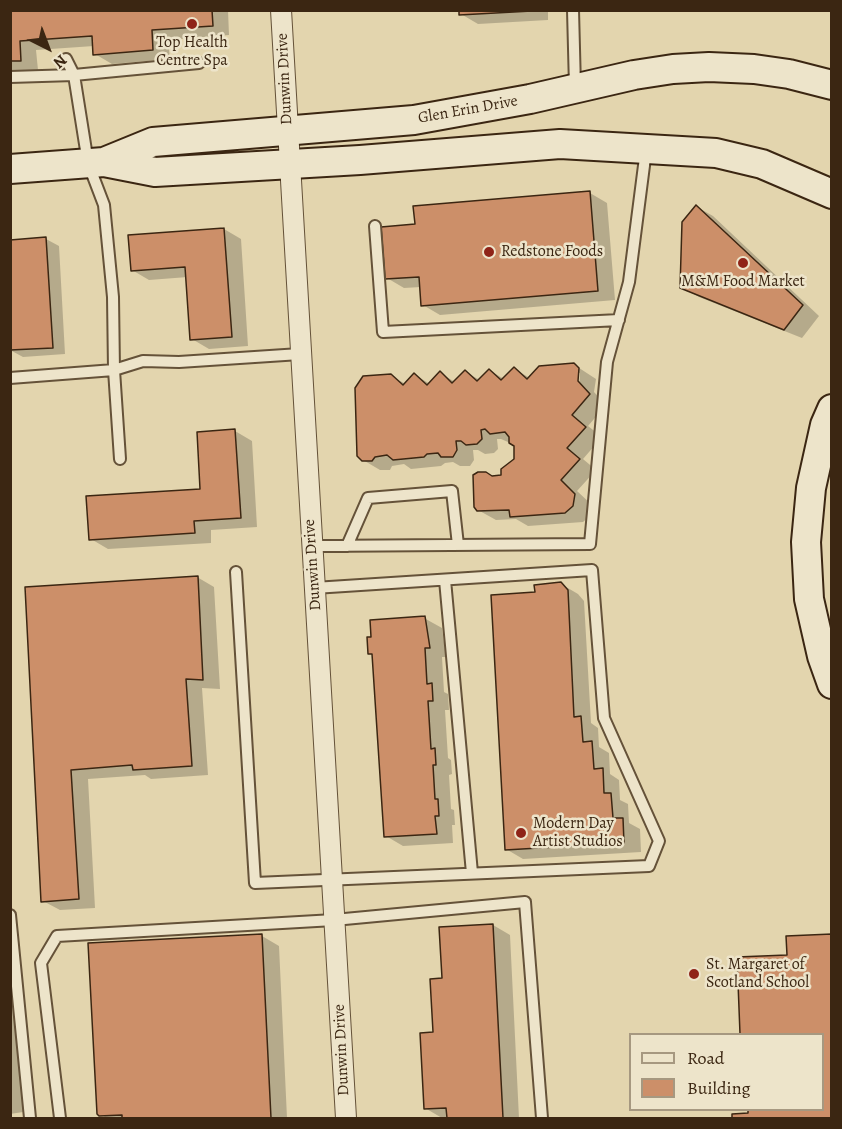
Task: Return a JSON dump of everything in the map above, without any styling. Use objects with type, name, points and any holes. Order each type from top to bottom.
[{"type":"street","name":"Dunwin Drive","points":[[281,10],[346,1119]]},
{"type":"street","name":"Glen Erin Drive","points":[[96,162],[153,142],[414,120],[530,99],[575,87],[673,69],[709,67],[754,69],[789,74],[831,85]]},
{"type":"street","name":"Glen Erin Drive","points":[[10,169],[96,162],[155,172],[560,144],[716,153],[762,164],[831,194]]},
{"type":"street","points":[[831,409],[825,425],[811,488],[806,542],[809,599],[831,684]]},
{"type":"lane","points":[[573,10],[575,87]]},
{"type":"lane","points":[[66,59],[74,75],[96,162],[104,205],[113,297],[114,370],[120,459]]},
{"type":"lane","points":[[10,77],[74,75],[199,63]]},
{"type":"lane","points":[[312,546],[590,544],[608,362],[629,282],[646,148]]},
{"type":"lane","points":[[375,226],[382,332],[619,321]]},
{"type":"lane","points":[[10,378],[114,370],[143,361],[179,362],[300,354]]},
{"type":"lane","points":[[346,546],[368,498],[452,491],[458,545]]},
{"type":"lane","points":[[236,572],[255,883],[649,866],[659,841],[604,718],[592,570],[314,588]]},
{"type":"lane","points":[[445,580],[472,873]]},
{"type":"lane","points":[[60,1119],[41,963],[57,936],[334,920],[525,902],[542,1119]]},
{"type":"lane","points":[[10,915],[30,1119]]},
{"type":"building","points":[[10,10],[212,10],[213,26],[152,30],[153,50],[93,55],[92,36],[20,41],[21,61],[10,61]]},
{"type":"building","points":[[459,10],[532,10],[532,11],[459,15]]},
{"type":"building","name":"Redstone Foods","points":[[590,191],[598,291],[421,306],[419,277],[385,279],[381,227],[415,224],[413,206]]},
{"type":"building","points":[[696,205],[803,305],[784,330],[680,288],[682,222]]},
{"type":"building","points":[[224,228],[232,337],[190,340],[185,267],[131,271],[128,235]]},
{"type":"building","points":[[46,237],[53,348],[10,350],[10,240]]},
{"type":"building","points":[[574,363],[579,368],[578,381],[590,394],[572,415],[586,427],[567,448],[580,459],[561,480],[575,494],[573,506],[565,513],[510,517],[509,510],[477,511],[474,507],[473,475],[486,472],[492,476],[501,475],[501,469],[514,459],[514,446],[509,443],[509,437],[505,432],[490,434],[485,429],[481,430],[482,439],[477,444],[466,445],[461,441],[456,441],[457,450],[453,457],[441,457],[438,453],[427,454],[424,457],[393,460],[387,455],[375,457],[372,461],[362,461],[357,456],[355,388],[363,376],[391,374],[403,385],[414,373],[427,385],[440,371],[452,383],[465,370],[477,381],[489,369],[501,380],[514,367],[527,379],[539,366]]},
{"type":"building","points":[[235,429],[241,518],[194,521],[195,533],[89,540],[86,496],[200,489],[197,432]]},
{"type":"building","points":[[198,576],[203,680],[186,679],[192,766],[133,770],[132,765],[71,770],[79,899],[41,902],[25,587]]},
{"type":"building","points":[[561,582],[568,590],[574,717],[581,716],[583,742],[592,741],[594,769],[603,768],[604,793],[611,793],[613,818],[623,818],[624,843],[505,850],[491,595],[535,592],[534,585]]},
{"type":"building","points":[[425,616],[430,648],[425,648],[427,684],[432,683],[433,701],[428,701],[431,749],[435,748],[436,765],[433,765],[435,799],[438,799],[439,816],[435,816],[437,834],[384,837],[372,654],[368,654],[367,637],[371,637],[370,620]]},
{"type":"building","points":[[493,924],[503,1118],[447,1118],[446,1108],[424,1109],[420,1033],[433,1032],[430,979],[442,978],[439,927]]},
{"type":"building","points":[[262,934],[271,1118],[99,1116],[97,1114],[88,943]]},
{"type":"building","points":[[832,934],[832,1118],[732,1118],[732,1114],[748,1113],[748,1111],[824,1111],[824,1033],[740,1033],[737,957],[787,955],[786,936]]},
{"type":"place","name":"Top Health Centre Spa","points":[[192,24]]},
{"type":"place","name":"Redstone Foods","points":[[489,252]]},
{"type":"place","name":"M&M Food Market","points":[[743,263]]},
{"type":"place","name":"Modern Day Artist Studios","points":[[521,833]]},
{"type":"place","name":"St. Margaret of Scotland School","points":[[694,974]]}]
